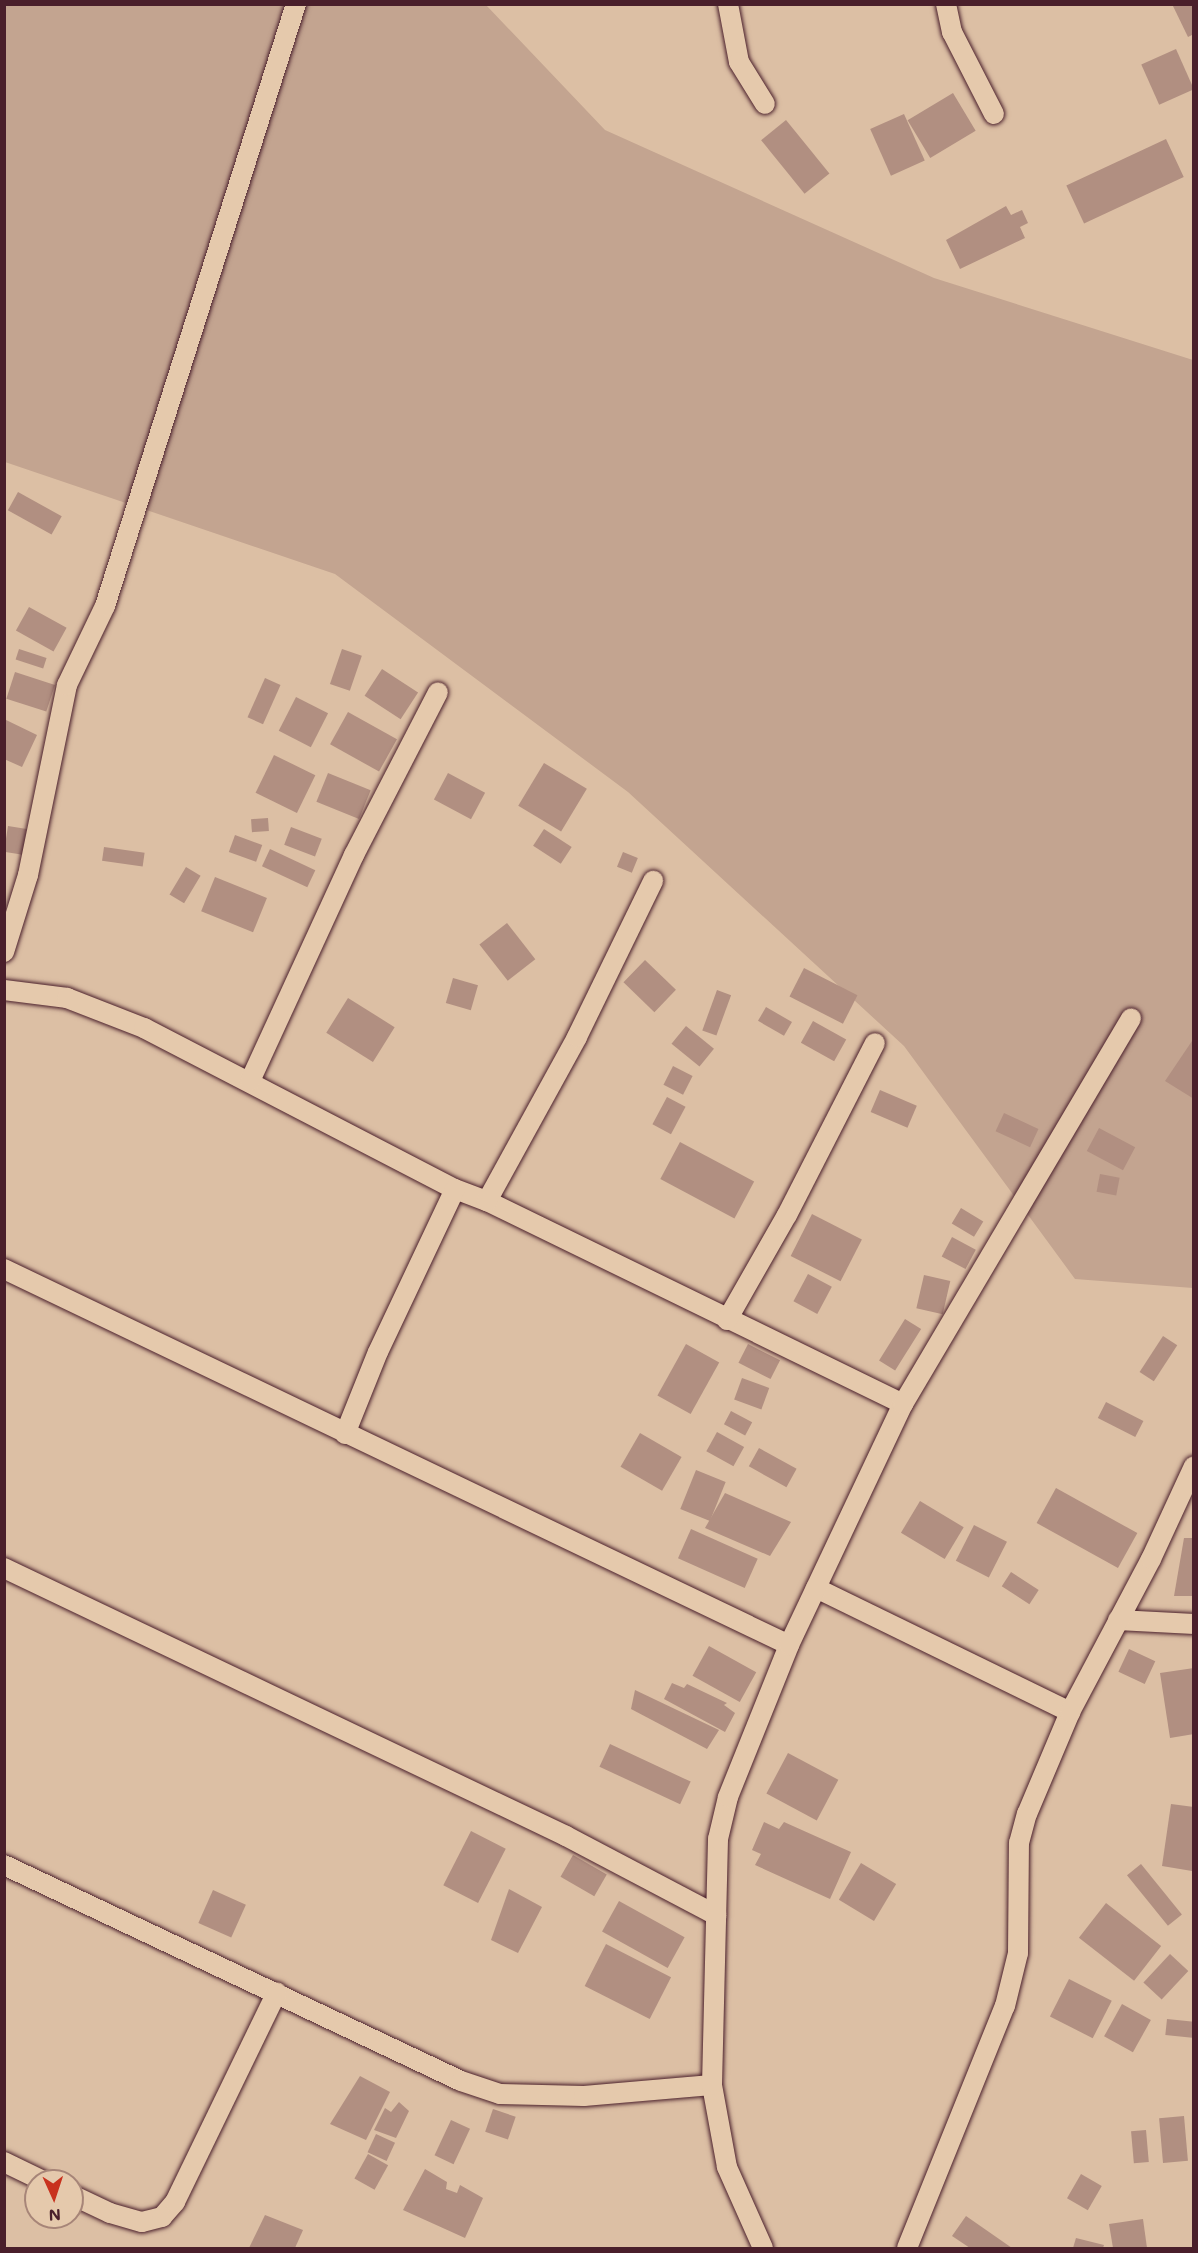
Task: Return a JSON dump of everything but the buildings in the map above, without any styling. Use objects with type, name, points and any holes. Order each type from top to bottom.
[{"type":"street","points":[[4,952],[28,875],[67,685],[105,606],[296,4]]},
{"type":"street","points":[[728,4],[739,62],[765,104]]},
{"type":"street","points":[[946,4],[952,32],[994,114]]},
{"type":"street","points":[[250,1081],[349,865],[438,692]]},
{"type":"street","points":[[487,1201],[577,1037],[653,881]]},
{"type":"street","points":[[4,990],[67,998],[144,1028],[455,1189],[487,1201],[903,1404]]},
{"type":"street","points":[[763,2248],[727,2167],[712,2085],[718,1839],[728,1797],[789,1645],[903,1404],[1131,1018]]},
{"type":"street","points":[[727,1320],[787,1215],[875,1043]]},
{"type":"street","points":[[345,1434],[378,1352],[455,1189]]},
{"type":"street","points":[[4,1269],[789,1645]]},
{"type":"street","points":[[907,2248],[1005,2006],[1018,1953],[1019,1843],[1027,1814],[1070,1712],[1194,1466]]},
{"type":"street","points":[[4,1568],[566,1836],[716,1915]]},
{"type":"street","points":[[816,1588],[1070,1712]]},
{"type":"street","points":[[1118,1620],[1194,1624]]},
{"type":"street","points":[[4,1865],[277,1992],[461,2081],[500,2094],[584,2096],[712,2085]]},
{"type":"street","points":[[84,2201],[110,2213],[142,2222],[162,2217],[175,2202],[277,1992]]},
{"type":"street","points":[[4,2162],[24,2172]]},
{"type":"shaded area","points":[[5,5],[486,5],[605,130],[934,278],[1193,360],[1193,1288],[1075,1279],[904,1046],[628,792],[335,574],[5,462]]}]
